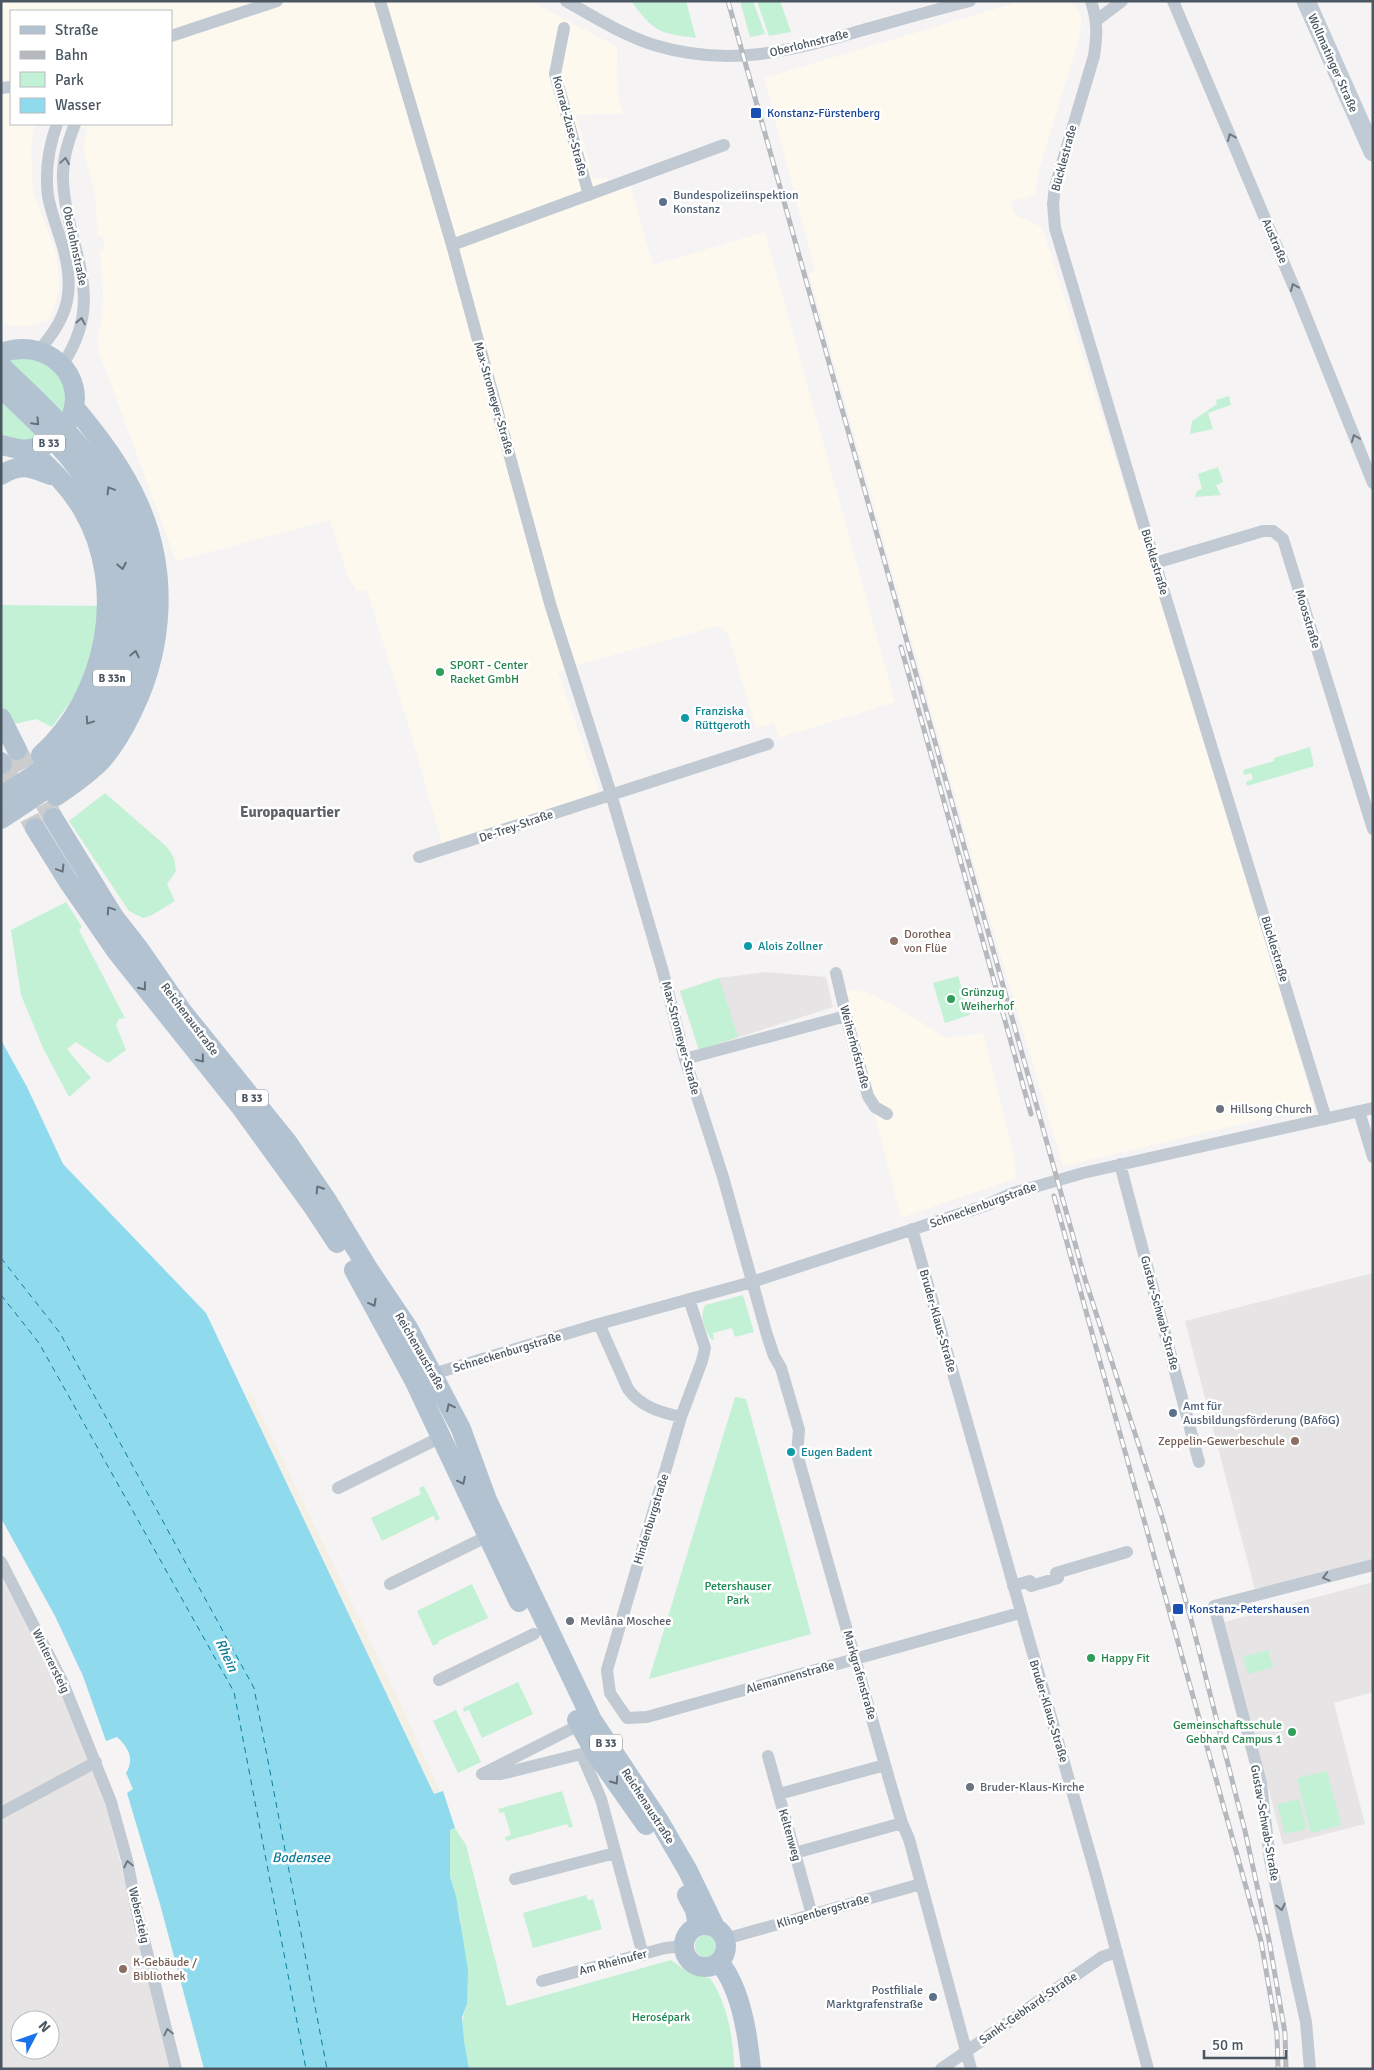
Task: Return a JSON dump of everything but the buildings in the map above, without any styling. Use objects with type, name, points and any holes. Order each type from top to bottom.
[{"type":"main road","name":"Wollmatinger Straße","points":[[1306,1],[1373,152]]},
{"type":"main road","points":[[5,347],[25,347],[39,350],[53,357],[62,365],[70,379],[74,395],[74,407]]},
{"type":"main road","name":"B 33n","points":[[1,366],[62,426],[83,450],[111,490],[125,520],[137,561],[141,588],[141,614],[137,648],[126,686],[116,709],[99,737],[79,761],[56,782],[1,819]]},
{"type":"main road","name":"B 33n","points":[[1,388],[58,445],[94,493],[108,520],[118,547],[124,574],[126,596],[125,623],[121,649],[111,679],[92,717],[56,759],[2,796]]},
{"type":"main road","name":"B 33","points":[[3,450],[30,450],[42,447],[61,433],[67,426],[74,407]]},
{"type":"main road","name":"B 33n","points":[[1,832],[69,787],[99,763],[123,730],[134,710],[148,676],[156,647],[158,573],[148,529],[139,505],[111,454],[74,407]]},
{"type":"main road","name":"B 33n","points":[[2,796],[14,776],[49,747],[80,708],[100,653],[106,620],[106,582],[100,553],[83,510],[60,478],[30,450]]},
{"type":"main road","name":"B 33","points":[[1,475],[16,468],[26,466],[60,478]]},
{"type":"main road","points":[[1,718],[6,751]]},
{"type":"main road","name":"Reichenaustraße","points":[[49,816],[54,819],[110,910],[140,949],[181,1010],[267,1116],[310,1174],[367,1267],[408,1328],[434,1374],[466,1440],[487,1500],[592,1720],[659,1821],[688,1870],[713,1931],[695,1910],[650,1831],[588,1753],[579,1725],[414,1380],[359,1278],[314,1208],[240,1106],[117,952],[68,881],[36,830],[37,821],[40,817],[49,816]]},
{"type":"main road","points":[[441,1437],[456,1435],[466,1440]]},
{"type":"main road","points":[[713,1931],[725,1953],[719,1962],[704,1967],[694,1964],[687,1957],[684,1946],[686,1936],[713,1931]]},
{"type":"main road","points":[[719,1962],[726,1970],[744,2018],[751,2069]]},
{"type":"street","points":[[172,36],[276,1]]},
{"type":"street","name":"Max-Stromeyer-Straße","points":[[380,1],[452,245],[551,607],[611,794],[663,972],[685,1059],[723,1178],[752,1282]]},
{"type":"street","name":"Oberlohnstraße","points":[[566,1],[620,31],[654,45],[703,55],[728,57],[772,54],[970,1]]},
{"type":"street","name":"Bücklestraße","points":[[1091,1],[1097,20],[1094,56],[1060,167],[1052,204],[1055,228],[1155,563],[1326,1119]]},
{"type":"street","points":[[1097,20],[1122,1]]},
{"type":"street","name":"Austraße","points":[[1173,1],[1373,483]]},
{"type":"street","name":"Konrad-Zuse-Straße","points":[[564,28],[555,74],[589,194]]},
{"type":"street","name":"Oberlohnstraße","points":[[39,350],[59,325],[68,295],[68,276],[63,249],[48,195],[48,157],[57,125]]},
{"type":"street","name":"Oberlohnstraße","points":[[62,365],[73,349],[81,322],[84,301],[83,276],[65,199],[62,177],[67,147],[75,125]]},
{"type":"street","name":"Konrad-Zuse-Straße","points":[[452,245],[724,145]]},
{"type":"street","name":"Moosstraße","points":[[1155,563],[1263,531],[1273,532],[1283,539],[1373,829]]},
{"type":"street","points":[[611,794],[768,744]]},
{"type":"street","name":"De-Trey-Straße","points":[[419,857],[611,794]]},
{"type":"street","name":"Weiherhofstraße","points":[[836,973],[868,1096],[875,1107],[887,1114]]},
{"type":"street","points":[[685,1059],[846,1016]]},
{"type":"street","name":"Schneckenburgstraße","points":[[414,1380],[600,1324],[752,1282],[984,1206],[1028,1188],[1120,1164],[1373,1108]]},
{"type":"street","points":[[1359,1111],[1373,1158]]},
{"type":"street","name":"Gustav-Schwab-Straße","points":[[1120,1164],[1200,1462]]},
{"type":"street","name":"Bruder-Klaus-Straße","points":[[912,1230],[1117,1952],[1148,2069]]},
{"type":"street","name":"Markgrafenstraße","points":[[752,1282],[774,1356],[781,1368],[799,1430],[798,1454],[885,1765],[902,1823],[909,1838],[972,2069]]},
{"type":"street","name":"Hindenburgstraße","points":[[647,1717],[627,1718],[610,1693],[607,1670],[681,1417],[705,1348],[689,1299]]},
{"type":"street","points":[[600,1324],[628,1389],[635,1398],[643,1404],[681,1417]]},
{"type":"street","points":[[338,1488],[441,1437]]},
{"type":"street","points":[[390,1584],[488,1536]]},
{"type":"street","points":[[1013,1586],[1030,1581],[1031,1586],[1058,1578],[1056,1573],[1128,1552]]},
{"type":"street","name":"Winterersteig","points":[[1,1562],[63,1683],[96,1762]]},
{"type":"street","name":"Gustav-Schwab-Straße","points":[[1310,2069],[1306,2022],[1270,1860],[1261,1783],[1214,1606],[1373,1565]]},
{"type":"street","name":"Alemannenstraße","points":[[647,1717],[1020,1613]]},
{"type":"street","points":[[439,1680],[534,1634]]},
{"type":"street","points":[[579,1725],[482,1774],[501,1774],[588,1753],[643,1955]]},
{"type":"street","points":[[544,1743],[553,1762]]},
{"type":"street","name":"Keltenweg","points":[[768,1756],[812,1915]]},
{"type":"street","points":[[1,1813],[96,1762]]},
{"type":"street","name":"Webersteig","points":[[96,1762],[112,1802],[176,2069]]},
{"type":"street","points":[[779,1794],[885,1765]]},
{"type":"street","points":[[795,1853],[902,1823]]},
{"type":"street","points":[[515,1879],[615,1853]]},
{"type":"street","name":"Klingenbergstraße","points":[[713,1931],[812,1915],[921,1884]]},
{"type":"street","name":"Am Rheinufer","points":[[542,1981],[673,1946],[684,1946]]},
{"type":"street","name":"Sankt-Gebhard-Straße","points":[[940,2069],[1102,1957],[1117,1952]]},
{"type":"shaded area","points":[[1,1],[530,1],[617,48],[618,98],[624,114],[576,115],[591,167],[590,173],[594,178],[602,179],[607,177],[610,187],[629,180],[653,265],[765,232],[895,702],[779,738],[774,723],[756,728],[728,634],[718,626],[577,665],[558,672],[598,789],[595,794],[442,844],[367,590],[357,591],[348,577],[330,520],[176,561],[98,349],[97,342],[103,294],[100,250],[105,249],[103,235],[98,236],[95,194],[83,148],[87,127],[52,125],[172,125],[172,10],[10,10],[10,125],[34,125],[31,152],[33,192],[56,253],[60,288],[49,320],[26,326],[1,325]]},
{"type":"shaded area","points":[[1021,1],[1069,1],[1075,6],[1081,16],[1081,25],[1079,39],[1039,170],[1035,193],[1029,197],[1011,201],[1015,215],[1042,227],[1231,823],[1314,1107],[1063,1166],[983,896],[809,273],[815,271],[764,78]]},
{"type":"shaded area","points":[[766,972],[826,977],[833,1007],[699,1050],[680,991],[719,978]]},
{"type":"shaded area","points":[[843,989],[866,992],[897,1007],[946,1038],[983,1033],[1014,1157],[1016,1178],[901,1218]]},
{"type":"shaded area","name":"Zeppelin-Gewerbeschule","points":[[1373,1273],[1373,1561],[1255,1590],[1185,1321]]},
{"type":"shaded area","points":[[1,1577],[56,1682],[107,1809],[172,2069],[1,2069]]},
{"type":"shaded area","name":"Gemeinschaftsschule Gebhard Campus 1","points":[[1373,1582],[1373,1692],[1334,1703],[1365,1824],[1283,1845],[1225,1622]]},
{"type":"green space","points":[[631,1],[686,1],[696,38],[658,29],[646,19]]},
{"type":"green space","points":[[740,1],[753,1],[765,34],[750,37]]},
{"type":"green space","points":[[757,1],[780,1],[791,32],[769,36]]},
{"type":"green space","points":[[8,358],[45,360],[65,384],[65,413],[49,434],[31,442],[1,436],[1,362]]},
{"type":"green space","points":[[1229,396],[1231,405],[1208,413],[1213,429],[1190,434],[1192,421],[1217,404],[1216,400]]},
{"type":"green space","points":[[1218,467],[1223,482],[1216,485],[1221,495],[1195,497],[1197,491],[1202,489],[1198,474]]},
{"type":"green space","points":[[1,605],[101,606],[89,666],[75,695],[52,727],[36,719],[10,725],[1,705]]},
{"type":"green space","points":[[1310,747],[1314,766],[1247,786],[1246,782],[1253,779],[1251,773],[1244,775],[1243,770],[1274,761],[1274,758]]},
{"type":"green space","points":[[105,793],[167,847],[174,858],[176,871],[167,884],[175,901],[152,915],[143,918],[129,911],[69,821]]},
{"type":"green space","points":[[66,902],[82,927],[79,930],[125,1018],[119,1019],[116,1025],[126,1050],[108,1063],[76,1042],[67,1049],[91,1078],[69,1097],[44,1050],[21,995],[11,930]]},
{"type":"green space","name":"Grünzug Weiherhof","points":[[958,976],[970,1015],[945,1023],[933,983]]},
{"type":"green space","points":[[719,978],[738,1037],[699,1050],[680,991]]},
{"type":"green space","points":[[743,1295],[754,1332],[735,1337],[732,1328],[713,1333],[714,1340],[711,1339],[702,1317],[706,1305]]},
{"type":"green space","name":"Petershauser Park","points":[[735,1397],[746,1399],[811,1634],[649,1679]]},
{"type":"green space","points":[[424,1486],[440,1519],[436,1521],[433,1516],[382,1541],[371,1518],[421,1494],[419,1488]]},
{"type":"green space","points":[[472,1584],[488,1618],[438,1641],[439,1643],[433,1646],[417,1611]]},
{"type":"green space","points":[[1268,1650],[1273,1667],[1248,1674],[1243,1657]]},
{"type":"green space","points":[[518,1682],[533,1714],[482,1738],[469,1710],[464,1712],[463,1708]]},
{"type":"green space","points":[[456,1710],[481,1762],[458,1773],[433,1721]]},
{"type":"green space","points":[[1327,1771],[1341,1825],[1311,1833],[1297,1778]]},
{"type":"green space","points":[[562,1791],[573,1827],[569,1828],[567,1824],[506,1841],[505,1837],[511,1835],[504,1812],[500,1813],[498,1809]]},
{"type":"green space","points":[[1299,1799],[1307,1829],[1285,1834],[1277,1804]]},
{"type":"green space","name":"Herosépark","points":[[455,1828],[466,1845],[507,2006],[671,1960],[691,1974],[710,1978],[716,1988],[725,2010],[731,2034],[734,2069],[469,2069],[463,2028],[464,2012],[467,2004],[460,1915],[450,1877],[450,1830]]},
{"type":"green space","points":[[586,1895],[588,1900],[593,1899],[602,1929],[533,1948],[523,1913]]},
{"type":"green space","points":[[706,1935],[714,1938],[717,1946],[714,1954],[706,1957],[698,1954],[695,1946],[698,1938]]},
{"type":"sand","points":[[250,1392],[395,1692],[440,1792],[434,1794],[247,1399]]},
{"type":"water","name":"Bodensee","points":[[1,1040],[27,1087],[63,1164],[206,1313],[434,1794],[443,1791],[455,1828],[450,1830],[450,1877],[456,1896],[468,1970],[467,2004],[462,2017],[469,2069],[204,2069],[160,1904],[127,1793],[133,1789],[126,1773],[130,1763],[129,1754],[117,1737],[106,1741],[83,1676],[55,1616],[1,1518]]},
{"type":"ferry route","points":[[1,1258],[60,1333],[254,1688],[327,2069]]},
{"type":"ferry route","points":[[1,1295],[39,1343],[234,1692],[306,2069]]},
{"type":"tunnel","points":[[17,750],[53,818]]},
{"type":"tunnel","points":[[2,764],[35,828]]},
{"type":"railway","points":[[728,1],[1085,1279],[1162,1517],[1192,1623],[1245,1831],[1269,1940],[1285,2033],[1286,2069]]},
{"type":"railway","points":[[901,647],[1031,1114]]},
{"type":"railway","points":[[1054,1196],[1261,1941],[1277,2034],[1278,2069]]},
{"type":"place","name":"Konstanz-Fürstenberg","points":[[756,113]]},
{"type":"place","name":"Bundespolizeiinspektion Konstanz","points":[[663,202]]},
{"type":"place","name":"SPORT - Center Racket GmbH","points":[[440,672]]},
{"type":"place","name":"Franziska Rüttgeroth","points":[[685,718]]},
{"type":"place","name":"Dorothea von Flüe","points":[[894,941]]},
{"type":"place","name":"Alois Zollner","points":[[748,946]]},
{"type":"place","name":"Grünzug Weiherhof","points":[[951,999]]},
{"type":"place","name":"Hillsong Church","points":[[1220,1109]]},
{"type":"place","name":"Amt für Ausbildungsförderung (BAföG)","points":[[1173,1413]]},
{"type":"place","name":"Zeppelin-Gewerbeschule","points":[[1295,1441]]},
{"type":"place","name":"Eugen Badent","points":[[791,1452]]},
{"type":"place","name":"Konstanz-Petershausen","points":[[1178,1609]]},
{"type":"place","name":"Mevlâna Moschee","points":[[570,1621]]},
{"type":"place","name":"Happy Fit","points":[[1091,1658]]},
{"type":"place","name":"Gemeinschaftsschule Gebhard Campus 1","points":[[1292,1732]]},
{"type":"place","name":"Bruder-Klaus-Kirche","points":[[970,1787]]},
{"type":"place","name":"K-Gebäude / Bibliothek","points":[[123,1969]]},
{"type":"place","name":"Postfiliale Marktgrafenstraße","points":[[933,1997]]},
{"type":"district","name":"Europaquartier","points":[[290,812]]},
{"type":"water label","name":"Rhein","points":[[227,1655]]}]
